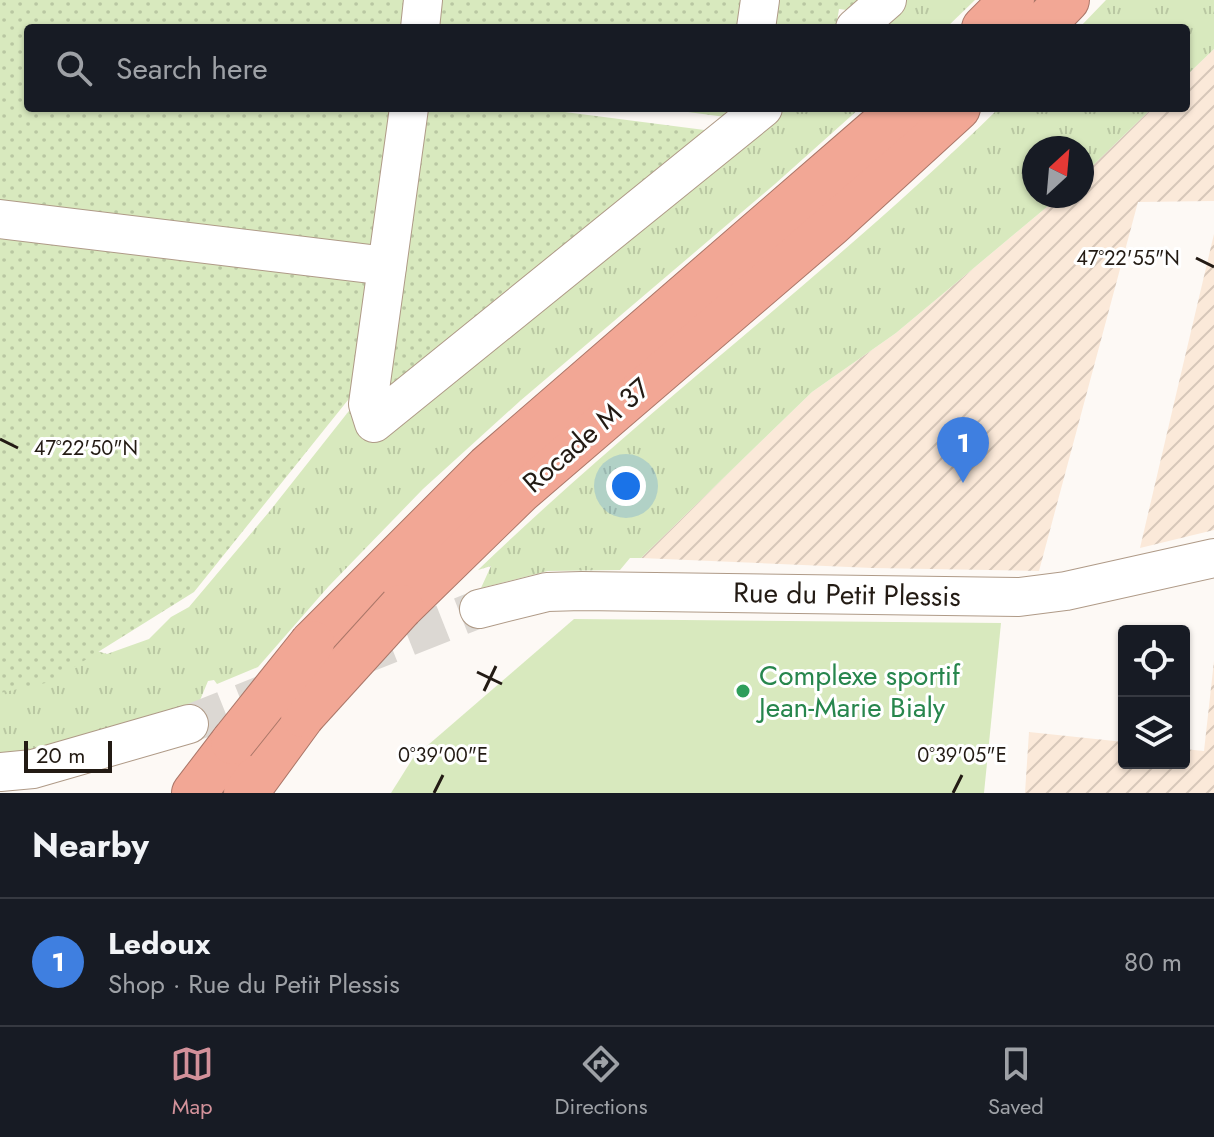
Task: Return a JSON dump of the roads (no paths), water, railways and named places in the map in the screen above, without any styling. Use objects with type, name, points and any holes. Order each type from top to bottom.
[{"type":"highway","points":[[988,24],[1012,0]]},
{"type":"highway","points":[[1044,24],[1067,0]]},
{"type":"highway","name":"Rocade M 37","points":[[194,793],[312,643],[488,467],[897,112]]},
{"type":"highway","name":"Rocade M 37","points":[[246,793],[303,715],[401,607],[520,491],[831,224],[954,112]]},
{"type":"street","points":[[420,24],[423,0]]},
{"type":"street","points":[[757,24],[760,0]]},
{"type":"street","points":[[860,24],[887,0]]},
{"type":"street","points":[[408,112],[368,404],[374,423],[750,114]]},
{"type":"street","points":[[0,219],[387,266]]},
{"type":"street","name":"Rue du Petit Plessis","points":[[479,609],[531,595],[582,591],[1019,597],[1066,591],[1214,558]]},
{"type":"street","points":[[0,772],[33,769],[189,724]]},
{"type":"tunnel","points":[[355,658],[479,609]]},
{"type":"tunnel","points":[[189,724],[279,688]]},
{"type":"place","name":"Ledoux","points":[[963,483]]},
{"type":"place","name":"Complexe sportif Jean-Marie Bialy","points":[[743,691]]}]
